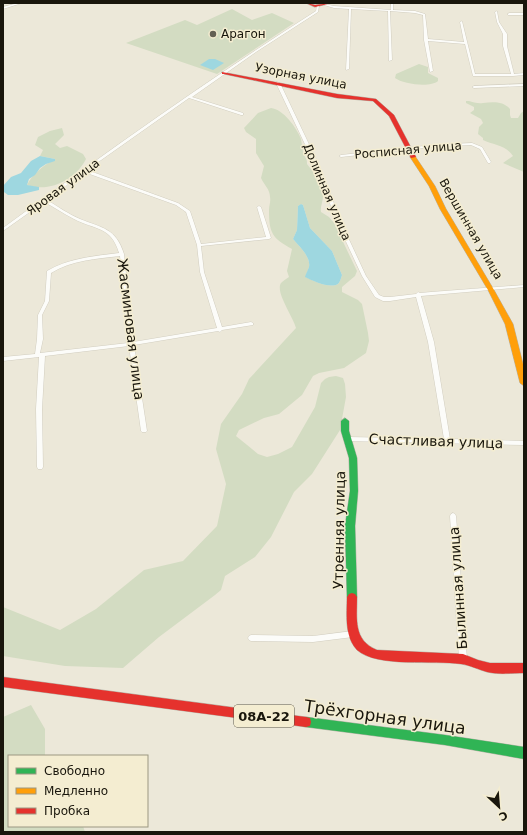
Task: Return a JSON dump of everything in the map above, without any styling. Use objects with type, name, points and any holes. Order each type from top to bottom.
[{"type":"main road","points":[[308,3],[324,5]]},
{"type":"main road","name":"Узорная улица","points":[[224,73],[337,96],[374,100]]},
{"type":"main road","name":"Вершинная улица","points":[[374,100],[391,115],[408,149],[432,186],[443,209],[491,290],[509,324],[524,383]]},
{"type":"main road","name":"Утренняя улица","points":[[345,421],[345,431],[353,458],[354,492],[350,526],[354,637]]},
{"type":"main road","points":[[354,637],[367,652],[377,655],[463,659],[477,665],[490,668],[524,668]]},
{"type":"main road","name":"Трёхгорная улица","points":[[3,682],[445,740],[524,753]]},
{"type":"street","points":[[3,8],[21,3]]},
{"type":"street","points":[[390,60],[390,11],[392,3]]},
{"type":"street","points":[[324,5],[420,13],[425,16],[426,40],[431,71]]},
{"type":"street","name":"Яровая улица","points":[[3,230],[84,170],[278,35],[317,11],[324,5]]},
{"type":"street","points":[[347,69],[350,8]]},
{"type":"street","points":[[496,12],[498,22],[505,34],[504,42],[513,75]]},
{"type":"street","points":[[509,14],[524,14]]},
{"type":"street","points":[[461,22],[473,73],[478,76],[524,74]]},
{"type":"street","points":[[426,40],[466,43]]},
{"type":"street","name":"Долинная улица","points":[[278,83],[313,157],[339,221],[364,276],[380,298],[390,299],[418,294]]},
{"type":"street","points":[[474,87],[524,85]]},
{"type":"street","points":[[189,97],[242,114]]},
{"type":"street","name":"Росписная улица","points":[[341,156],[440,145],[475,144],[481,148],[489,162]]},
{"type":"street","points":[[84,170],[184,208],[189,213],[199,245],[202,272],[220,330]]},
{"type":"street","name":"Жасминовая улица","points":[[44,200],[77,219],[97,226],[110,233],[119,244],[122,254],[132,353],[144,431]]},
{"type":"street","points":[[199,245],[269,238],[259,207]]},
{"type":"street","points":[[40,467],[40,315],[48,295],[49,272],[54,268],[90,259],[122,254]]},
{"type":"street","points":[[446,441],[431,342],[418,294],[491,290],[524,286]]},
{"type":"street","points":[[3,359],[132,344],[251,324]]},
{"type":"street","name":"Счастливая улица","points":[[348,438],[524,443]]},
{"type":"street","name":"Былинная улица","points":[[453,516],[463,659]]},
{"type":"street","points":[[251,638],[313,639],[354,637]]},
{"type":"green space","name":"Арагон","points":[[232,9],[252,20],[272,13],[294,23],[217,74],[126,43],[185,20],[197,25]]},
{"type":"green space","points":[[419,64],[428,67],[428,73],[438,78],[438,81],[423,85],[404,82],[395,78],[396,74]]},
{"type":"green space","points":[[466,101],[479,103],[498,103],[507,106],[510,109],[511,118],[518,118],[524,111],[524,172],[503,163],[513,156],[510,152],[503,147],[483,140],[483,138],[478,134],[479,127],[483,123],[481,119],[470,113],[474,110],[474,107],[466,103]]},
{"type":"green space","points":[[271,108],[276,109],[285,115],[301,139],[307,164],[318,179],[323,192],[321,212],[329,217],[334,223],[357,271],[355,276],[342,287],[342,292],[358,300],[362,304],[369,341],[366,353],[344,368],[319,373],[313,376],[302,395],[279,414],[264,418],[239,430],[236,436],[258,454],[267,457],[278,454],[292,447],[315,407],[321,383],[329,377],[336,376],[343,378],[346,397],[340,430],[312,474],[294,492],[271,537],[255,557],[225,576],[221,590],[159,637],[123,668],[65,666],[3,656],[3,607],[60,630],[96,609],[144,570],[183,561],[217,526],[226,484],[216,449],[221,424],[242,394],[249,379],[296,328],[280,292],[281,283],[289,277],[287,271],[292,249],[280,242],[271,230],[269,218],[270,194],[261,178],[264,166],[256,153],[256,139],[246,132],[244,128],[258,113]],"holes":[[[301,204],[303,205],[310,228],[332,251],[342,275],[338,284],[331,286],[326,285],[306,277],[309,267],[308,259],[293,239],[297,230],[298,206]]]},
{"type":"green space","points":[[62,128],[64,135],[55,144],[60,148],[67,146],[83,154],[86,159],[82,166],[69,178],[53,186],[36,187],[27,185],[39,170],[55,159],[40,156],[43,150],[35,145],[38,137],[50,131]]},
{"type":"green space","points":[[31,705],[45,729],[45,755],[8,755],[8,827],[83,827],[85,832],[3,832],[3,717]]},
{"type":"water","points":[[209,59],[215,59],[224,63],[213,70],[200,65]]},
{"type":"water","points":[[40,156],[55,159],[55,161],[40,168],[35,175],[29,179],[27,185],[39,187],[39,190],[18,195],[8,195],[4,192],[3,186],[11,177],[21,173],[31,161]]},
{"type":"water","points":[[301,204],[303,205],[310,228],[332,251],[342,275],[338,284],[331,286],[326,285],[305,277],[309,267],[308,259],[293,239],[297,230],[298,206]]},
{"type":"traffic: fast","points":[[345,421],[345,431],[353,458],[354,491],[350,526],[352,597]]},
{"type":"traffic: fast","points":[[306,722],[445,740],[524,753]]},
{"type":"traffic: slow","points":[[413,157],[432,186],[443,209],[491,290],[509,324],[524,383]]},
{"type":"traffic: jam","points":[[308,3],[315,6],[330,3]]},
{"type":"traffic: jam","points":[[224,73],[337,96],[374,100],[391,115],[413,157]]},
{"type":"traffic: jam","points":[[352,597],[352,624],[356,640],[367,651],[377,655],[463,659],[477,665],[490,668],[524,668]]},
{"type":"traffic: jam","points":[[3,682],[306,722]]},
{"type":"place","name":"Арагон","points":[[213,34]]}]
